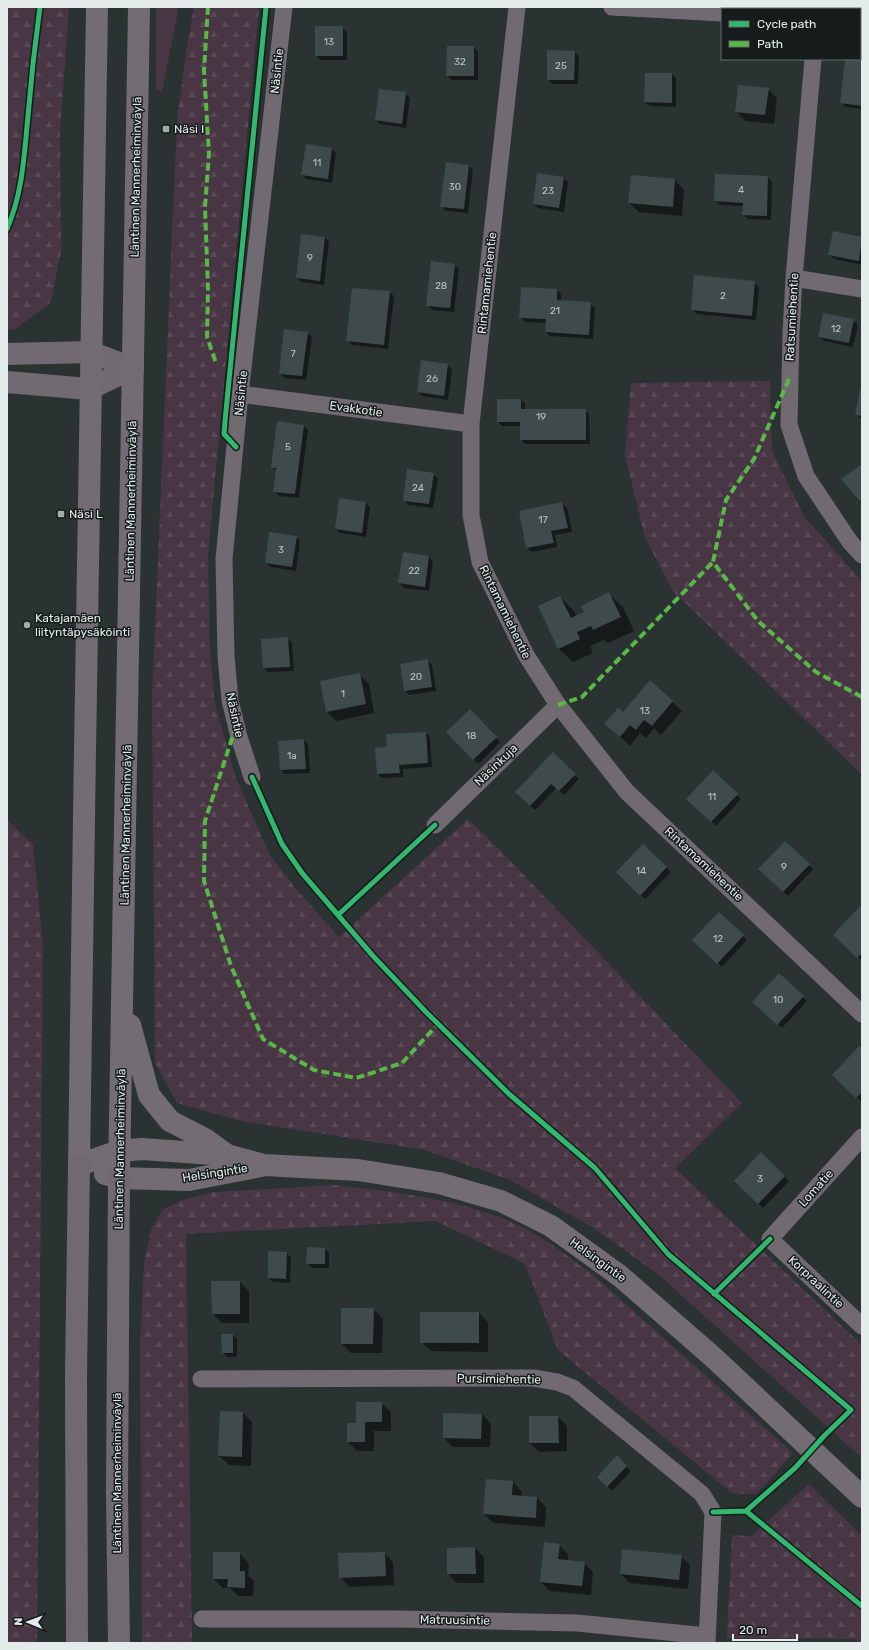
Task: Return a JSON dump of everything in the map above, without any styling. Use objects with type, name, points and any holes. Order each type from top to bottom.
[{"type":"main road","points":[[77,1643],[76,1377],[88,558],[89,389],[98,7]]},
{"type":"main road","name":"Läntinen Mannerheiminväylä","points":[[119,1643],[117,1494],[119,1151],[129,679],[131,431],[139,7]]},
{"type":"main road","name":"Helsingintie","points":[[122,997],[149,1095],[170,1121],[205,1139],[227,1155]]},
{"type":"main road","name":"Helsingintie","points":[[79,1165],[119,1151],[142,1149],[227,1155],[264,1165],[358,1170],[439,1183],[501,1201],[551,1226],[632,1286],[713,1357],[862,1497]]},
{"type":"main road","name":"Helsingintie","points":[[79,1165],[119,1178],[189,1180],[264,1165]]},
{"type":"street","name":"Näsintie","points":[[252,777],[236,726],[230,700],[226,656],[224,559],[240,394],[284,7]]},
{"type":"street","name":"Rintamamiehentie","points":[[517,7],[471,424],[471,515],[480,562],[526,655],[558,705],[627,792],[862,1014]]},
{"type":"street","points":[[612,7],[721,13]]},
{"type":"street","name":"Ratsumiehentie","points":[[813,60],[794,278],[790,340],[789,424],[806,476],[850,542],[862,556]]},
{"type":"street","points":[[794,278],[862,289]]},
{"type":"street","points":[[7,354],[90,352],[133,368]]},
{"type":"street","points":[[7,382],[89,389],[133,368]]},
{"type":"street","name":"Evakkotie","points":[[240,394],[471,424]]},
{"type":"street","name":"Näsinkuja","points":[[435,825],[558,705]]},
{"type":"street","name":"Lomatie","points":[[770,1239],[862,1137]]},
{"type":"street","name":"Korpraalintie","points":[[770,1239],[862,1326]]},
{"type":"street","name":"Pursimiehentie","points":[[201,1379],[533,1378],[557,1382],[573,1388],[702,1494],[713,1512],[707,1639]]},
{"type":"street","name":"Matruusintie","points":[[202,1619],[397,1619],[577,1623],[707,1639]]},
{"type":"green space","points":[[7,7],[69,7],[60,132],[61,251],[51,302],[14,330],[7,330]]},
{"type":"green space","points":[[156,7],[179,7],[162,92],[156,90]]},
{"type":"green space","points":[[194,7],[259,7],[208,555],[210,646],[214,700],[235,776],[270,855],[296,889],[339,937],[468,819],[495,845],[742,1103],[675,1168],[862,1345],[862,1458],[659,1275],[595,1229],[510,1180],[425,1150],[241,1121],[177,1103],[155,1063],[152,698],[177,120]]},
{"type":"green space","points":[[770,381],[772,451],[804,516],[862,581],[862,775],[673,591],[645,538],[625,455],[631,383]]},
{"type":"green space","points":[[7,820],[33,844],[43,946],[37,1643],[7,1643]]},
{"type":"green space","points":[[337,1185],[431,1198],[500,1217],[532,1232],[593,1275],[793,1453],[757,1494],[733,1494],[558,1350],[525,1264],[436,1221],[186,1234],[192,1643],[142,1643],[140,1346],[144,1263],[151,1230],[162,1210],[182,1200],[214,1192]]},
{"type":"green space","points":[[809,1484],[862,1536],[862,1643],[857,1643],[857,1639],[727,1638],[732,1535],[751,1536]]},
{"type":"building","points":[[315,26],[343,26],[343,56],[315,56]]},
{"type":"building","points":[[447,46],[474,46],[474,76],[446,76]]},
{"type":"building","points":[[547,50],[575,51],[574,80],[547,80]]},
{"type":"building","points":[[845,60],[862,60],[862,106],[840,103]]},
{"type":"building","points":[[645,73],[672,73],[672,103],[644,102]]},
{"type":"building","points":[[738,85],[769,88],[765,115],[735,112]]},
{"type":"building","points":[[379,89],[406,92],[402,124],[375,120]]},
{"type":"building","points":[[306,144],[332,148],[328,179],[301,175]]},
{"type":"building","points":[[446,162],[469,165],[464,209],[440,207]]},
{"type":"building","points":[[537,173],[564,177],[559,208],[533,204]]},
{"type":"building","points":[[715,174],[768,176],[767,216],[742,215],[743,203],[714,201]]},
{"type":"building","points":[[631,175],[675,179],[673,207],[628,203]]},
{"type":"building","points":[[833,231],[862,237],[859,261],[828,255]]},
{"type":"building","points":[[301,234],[325,237],[320,281],[296,278]]},
{"type":"building","points":[[431,261],[455,264],[450,308],[426,306]]},
{"type":"building","points":[[694,275],[755,281],[752,316],[691,310]]},
{"type":"building","points":[[521,287],[557,289],[557,300],[591,302],[589,335],[545,332],[546,319],[519,318]]},
{"type":"building","points":[[352,288],[390,291],[384,345],[346,341]]},
{"type":"building","points":[[823,313],[854,319],[849,343],[818,337]]},
{"type":"building","points":[[284,329],[308,332],[302,376],[279,374]]},
{"type":"building","points":[[421,360],[448,364],[444,396],[417,392]]},
{"type":"building","points":[[860,389],[862,390],[862,416],[855,415]]},
{"type":"building","points":[[497,399],[521,399],[521,409],[586,409],[586,440],[520,440],[520,422],[497,422]]},
{"type":"building","points":[[277,421],[304,425],[295,494],[273,492],[276,468],[271,468]]},
{"type":"building","points":[[862,464],[862,499],[860,501],[841,479]]},
{"type":"building","points":[[407,469],[434,473],[429,504],[403,501]]},
{"type":"building","points":[[339,498],[366,502],[362,533],[335,529]]},
{"type":"building","points":[[562,502],[568,528],[551,531],[554,543],[526,548],[519,511]]},
{"type":"building","points":[[269,532],[297,536],[292,567],[265,563]]},
{"type":"building","points":[[403,552],[429,556],[425,587],[398,583]]},
{"type":"building","points":[[609,592],[621,617],[593,630],[591,626],[577,632],[580,639],[558,649],[538,606],[560,596],[571,618],[584,612],[581,606]]},
{"type":"building","points":[[288,637],[290,667],[263,668],[261,639]]},
{"type":"building","points":[[428,659],[432,687],[404,691],[400,664]]},
{"type":"building","points":[[360,673],[366,704],[326,712],[320,681]]},
{"type":"building","points":[[650,680],[673,701],[652,726],[644,720],[636,730],[630,725],[620,737],[604,724],[618,708],[623,712]]},
{"type":"building","points":[[470,709],[497,737],[473,760],[446,732]]},
{"type":"building","points":[[426,732],[428,763],[399,765],[400,773],[377,774],[375,748],[387,747],[386,734]]},
{"type":"building","points":[[304,739],[306,769],[280,770],[278,741]]},
{"type":"building","points":[[553,752],[576,774],[559,791],[551,784],[530,806],[515,792]]},
{"type":"building","points":[[713,770],[738,794],[711,822],[686,799]]},
{"type":"building","points":[[785,841],[810,864],[783,892],[758,869]]},
{"type":"building","points":[[643,844],[667,867],[640,896],[616,872]]},
{"type":"building","points":[[860,906],[862,908],[862,953],[857,958],[833,935]]},
{"type":"building","points":[[719,912],[744,935],[717,964],[692,940]]},
{"type":"building","points":[[779,973],[804,996],[777,1025],[752,1002]]},
{"type":"building","points":[[859,1046],[862,1049],[862,1092],[856,1098],[832,1075]]},
{"type":"building","points":[[761,1152],[785,1176],[758,1204],[734,1181]]},
{"type":"building","points":[[307,1247],[325,1248],[325,1264],[306,1264]]},
{"type":"building","points":[[268,1251],[287,1252],[286,1279],[268,1278]]},
{"type":"building","points":[[211,1281],[240,1281],[240,1314],[212,1314]]},
{"type":"building","points":[[341,1308],[374,1308],[373,1344],[341,1344]]},
{"type":"building","points":[[420,1312],[479,1312],[479,1343],[420,1343]]},
{"type":"building","points":[[221,1334],[233,1334],[233,1353],[222,1353]]},
{"type":"building","points":[[356,1402],[382,1402],[382,1422],[365,1422],[365,1442],[347,1442],[347,1423],[356,1423]]},
{"type":"building","points":[[220,1411],[243,1412],[242,1457],[218,1456]]},
{"type":"building","points":[[443,1413],[482,1414],[481,1439],[443,1438]]},
{"type":"building","points":[[529,1416],[558,1416],[559,1443],[529,1443]]},
{"type":"building","points":[[617,1455],[627,1466],[607,1487],[597,1477]]},
{"type":"building","points":[[486,1479],[513,1481],[512,1495],[537,1497],[536,1518],[483,1514]]},
{"type":"building","points":[[544,1542],[560,1544],[558,1559],[585,1562],[582,1586],[540,1582]]},
{"type":"building","points":[[475,1547],[476,1574],[447,1574],[447,1548]]},
{"type":"building","points":[[622,1549],[682,1555],[679,1580],[620,1574]]},
{"type":"building","points":[[213,1552],[240,1552],[240,1571],[245,1571],[245,1588],[227,1587],[228,1579],[213,1579]]},
{"type":"building","points":[[385,1552],[386,1576],[339,1578],[338,1553]]},
{"type":"marked path","points":[[208,7],[204,70],[209,154],[205,207],[208,289],[207,337],[216,363]]},
{"type":"marked path","points":[[789,379],[754,459],[726,500],[713,562],[758,621],[816,672],[862,697]]},
{"type":"marked path","points":[[558,705],[582,697],[713,562]]},
{"type":"marked path","points":[[236,726],[205,821],[204,881],[231,966],[263,1039],[314,1070],[356,1078],[402,1063],[438,1024]]},
{"type":"cycle path","points":[[7,229],[20,187],[40,7]]},
{"type":"cycle path","points":[[236,447],[224,434],[266,7]]},
{"type":"cycle path","points":[[252,777],[282,844],[302,873],[373,956],[426,1012],[509,1094],[595,1168],[668,1254],[851,1410],[825,1435],[795,1468],[746,1511]]},
{"type":"cycle path","points":[[338,915],[435,825]]},
{"type":"cycle path","points":[[714,1294],[770,1239]]},
{"type":"cycle path","points":[[713,1512],[746,1511],[862,1606]]},
{"type":"place","name":"Näsi I","points":[[166,129]]},
{"type":"place","name":"Näsi L","points":[[61,514]]},
{"type":"place","name":"Katajamäen liityntäpysäköinti","points":[[27,625]]}]
